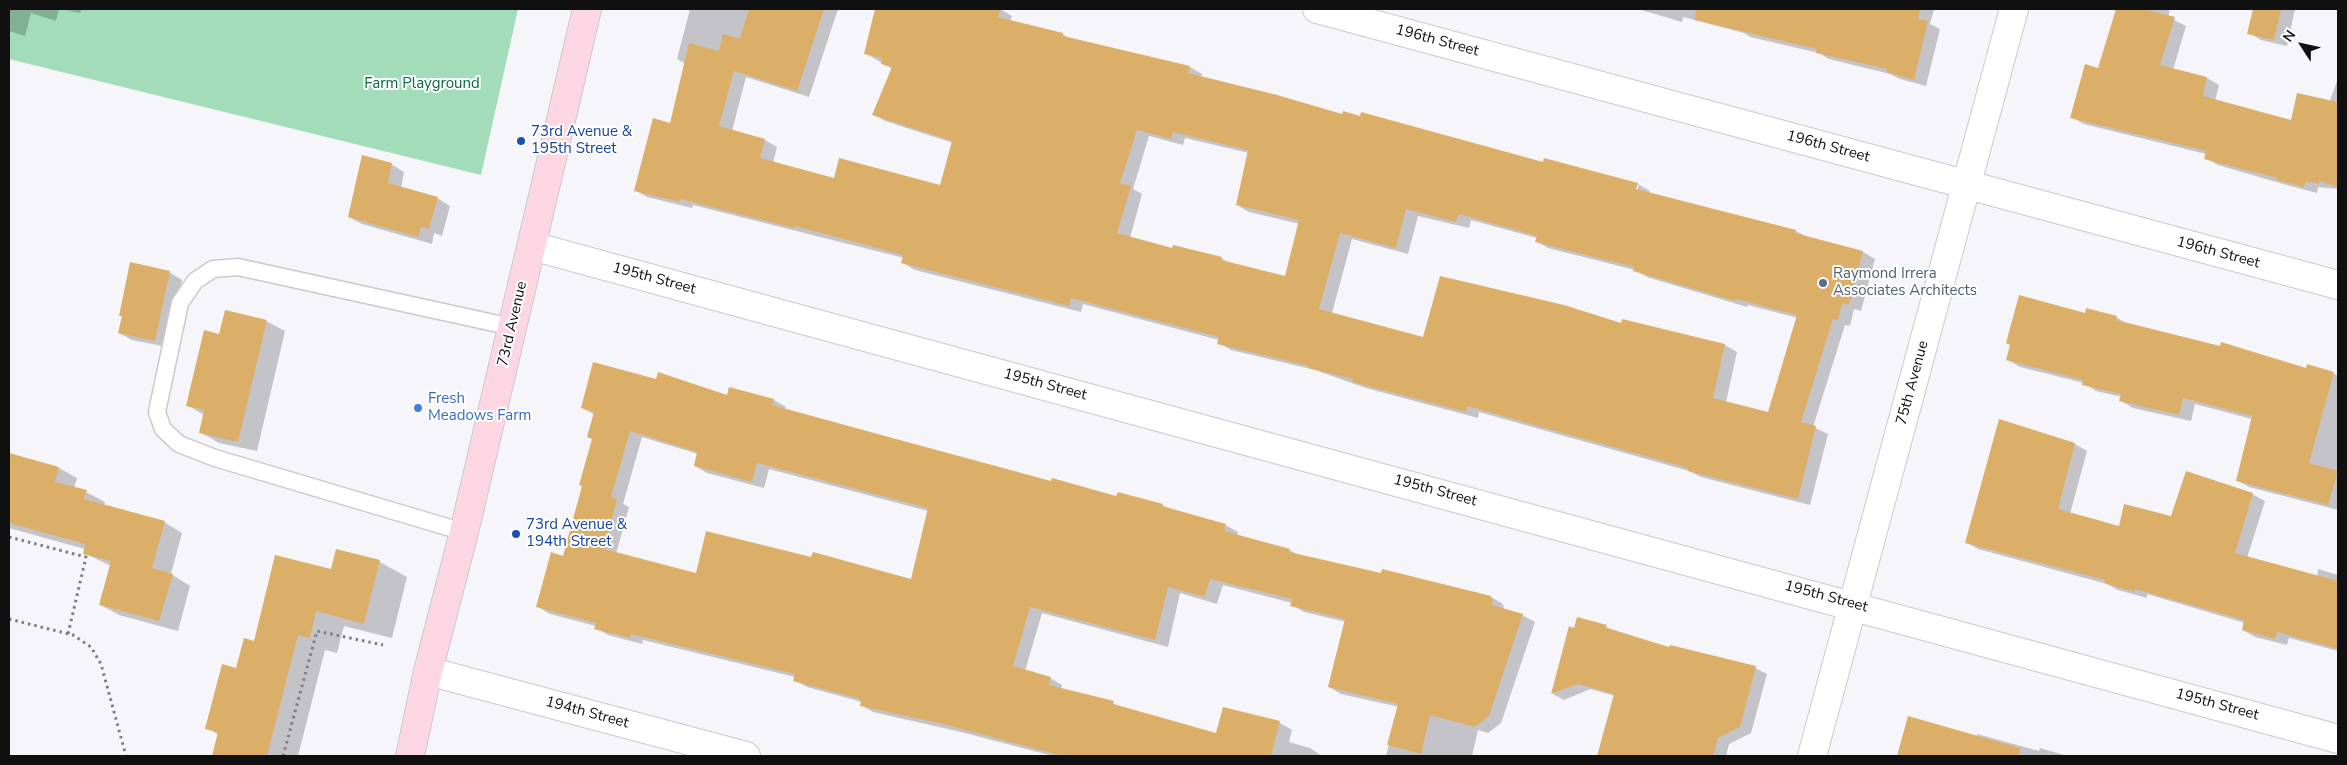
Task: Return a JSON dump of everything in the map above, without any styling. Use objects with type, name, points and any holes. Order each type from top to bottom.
[{"type":"street","name":"73rd Avenue","points":[[410,756],[428,671],[464,532],[587,9]]},
{"type":"street","name":"196th Street","points":[[1317,9],[2338,285]]},
{"type":"street","name":"75th Avenue","points":[[1812,756],[2014,9]]},
{"type":"street","name":"195th Street","points":[[532,246],[1854,605],[2338,739]]},
{"type":"street","name":"194th Street","points":[[428,671],[746,756]]},
{"type":"lane","points":[[464,532],[214,458],[179,444],[163,429],[157,412],[180,303],[195,281],[213,269],[238,267],[512,327]]},
{"type":"path","points":[[9,537],[86,557],[68,634]]},
{"type":"path","points":[[9,618],[68,634],[91,647],[101,664],[126,756]]},
{"type":"path","points":[[283,756],[317,631],[383,645]]},
{"type":"green space","name":"Farm Playground","points":[[9,9],[518,9],[481,175],[9,59]]},
{"type":"building","points":[[749,9],[824,9],[797,91],[734,71],[719,126],[765,139],[760,158],[834,178],[839,158],[940,185],[952,141],[872,115],[892,67],[881,64],[882,58],[864,54],[875,9],[1000,9],[998,17],[1063,33],[1063,36],[1190,66],[1188,73],[1277,95],[1342,114],[1343,111],[1360,116],[1361,112],[1543,162],[1544,158],[1638,183],[1636,189],[1796,230],[1795,233],[1863,251],[1849,305],[1842,303],[1838,320],[1833,319],[1801,422],[1816,426],[1798,499],[1688,471],[1688,468],[1467,406],[1466,412],[1352,382],[1353,379],[1308,368],[1309,366],[1217,344],[1219,337],[1071,298],[1069,306],[901,263],[903,255],[795,226],[794,228],[680,199],[680,202],[634,191],[653,118],[670,123],[689,43],[719,51],[723,34],[740,39]],"holes":[[[1137,130],[1171,139],[1173,132],[1248,150],[1236,205],[1299,220],[1285,276],[1221,260],[1222,257],[1173,245],[1172,248],[1117,233],[1131,186],[1120,183]],[[1406,209],[1456,222],[1459,214],[1537,236],[1535,242],[1634,267],[1633,271],[1735,301],[1736,299],[1797,315],[1768,412],[1713,398],[1725,344],[1622,319],[1621,323],[1564,305],[1440,276],[1423,337],[1319,309],[1340,233],[1396,248]]]},
{"type":"building","points":[[1696,9],[1920,9],[1918,19],[1928,21],[1914,80],[1886,72],[1887,69],[1816,53],[1816,49],[1695,20]]},
{"type":"building","points":[[2116,9],[2143,9],[2175,17],[2160,65],[2207,77],[2203,96],[2291,120],[2297,93],[2338,102],[2338,187],[2319,181],[2319,184],[2306,181],[2304,187],[2276,180],[2277,178],[2204,159],[2206,151],[2070,118],[2085,64],[2098,68]]},
{"type":"building","points":[[2253,9],[2281,9],[2274,40],[2247,34]]},
{"type":"building","points":[[362,155],[392,163],[388,183],[438,197],[429,229],[421,227],[418,237],[348,217]]},
{"type":"building","points":[[130,262],[170,271],[155,341],[118,333],[122,316],[119,316]]},
{"type":"building","points":[[2019,295],[2085,313],[2086,308],[2117,316],[2116,320],[2220,346],[2221,342],[2306,368],[2307,364],[2334,372],[2309,463],[2338,471],[2328,505],[2236,481],[2252,416],[2183,398],[2179,415],[2119,401],[2121,394],[2082,385],[2083,380],[2006,360],[2010,345],[2006,343]]},
{"type":"building","points":[[225,310],[267,320],[238,442],[199,433],[204,410],[186,406],[204,330],[219,334]]},
{"type":"building","points":[[593,362],[656,379],[658,372],[727,395],[729,387],[774,399],[772,405],[1051,481],[1052,478],[1116,496],[1118,492],[1163,504],[1162,506],[1226,524],[1224,531],[1290,549],[1289,552],[1381,573],[1382,569],[1491,596],[1491,599],[1493,599],[1492,605],[1523,614],[1489,716],[1475,727],[1430,715],[1421,754],[1387,745],[1398,704],[1328,687],[1345,619],[1290,606],[1292,599],[1210,579],[1205,597],[1168,587],[1155,640],[1030,607],[1013,666],[1051,677],[1049,685],[1114,701],[1113,704],[1216,733],[1223,707],[1280,721],[1271,756],[1062,756],[947,725],[860,706],[861,699],[793,681],[795,674],[631,634],[630,638],[594,629],[596,623],[536,607],[551,552],[563,556],[582,486],[579,485],[592,439],[587,437],[594,412],[581,408]],"holes":[[[630,431],[697,452],[694,466],[752,482],[757,463],[928,508],[911,579],[813,552],[811,557],[706,531],[696,573],[604,549],[617,499],[611,497]]]},
{"type":"building","points":[[1999,419],[2075,443],[2058,509],[2119,526],[2124,504],[2171,516],[2186,471],[2253,493],[2235,553],[2338,581],[2338,649],[2277,632],[2275,639],[2242,630],[2244,620],[2135,589],[2134,592],[2104,583],[2105,580],[1965,543]]},
{"type":"building","points":[[9,453],[59,467],[55,482],[87,490],[84,499],[165,521],[152,568],[173,574],[159,621],[99,605],[111,561],[83,554],[85,544],[9,523]]},
{"type":"building","points":[[336,549],[380,560],[364,624],[316,611],[310,638],[298,635],[267,756],[212,756],[218,732],[205,729],[222,664],[236,668],[244,638],[254,641],[275,555],[331,569]]},
{"type":"building","points":[[1577,617],[1607,625],[1606,628],[1669,647],[1670,645],[1756,666],[1740,727],[1718,738],[1713,756],[1597,756],[1614,694],[1578,684],[1551,694],[1569,626],[1574,628]]},
{"type":"building","points":[[1908,716],[2020,748],[2019,756],[1897,756]]},
{"type":"place","name":"73rd Avenue & 195th Street","points":[[521,141]]},
{"type":"place","name":"Raymond Irrera Associates Architects","points":[[1823,283]]},
{"type":"place","name":"Fresh Meadows Farm","points":[[418,408]]},
{"type":"place","name":"73rd Avenue & 194th Street","points":[[516,534]]}]
